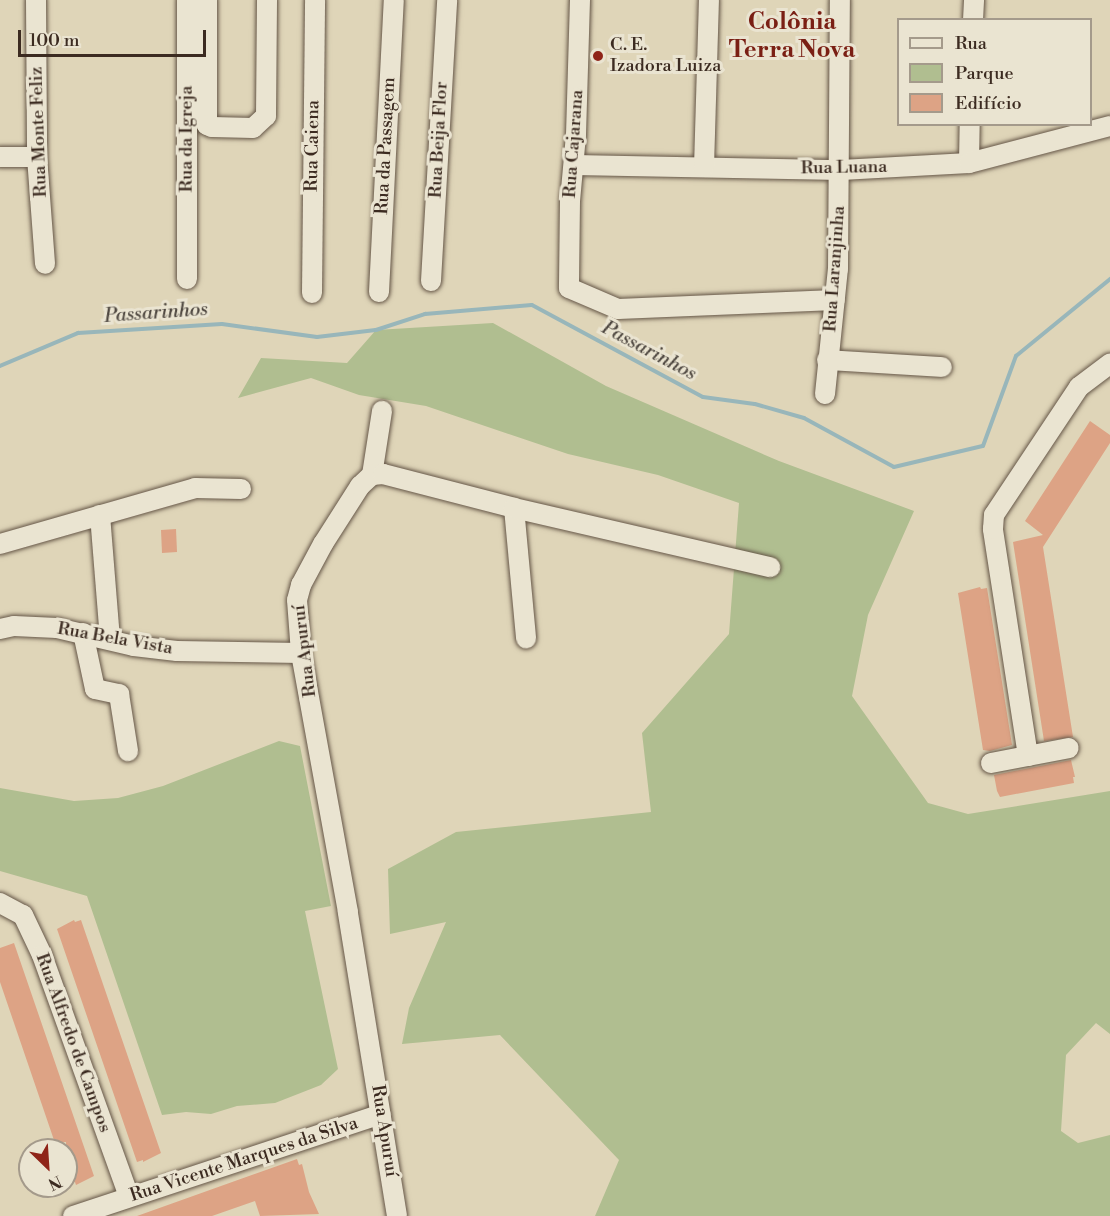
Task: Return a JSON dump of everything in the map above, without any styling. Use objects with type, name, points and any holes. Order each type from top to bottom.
[{"type":"street","name":"Rua Monte Feliz","points":[[36,0],[37,157],[45,264]]},
{"type":"street","name":"Rua da Igreja","points":[[187,0],[187,279]]},
{"type":"street","points":[[207,0],[207,125],[212,128],[253,128],[266,116],[267,0]]},
{"type":"street","name":"Rua Caiena","points":[[312,293],[315,0]]},
{"type":"street","name":"Rua da Passagem","points":[[379,292],[394,0]]},
{"type":"street","name":"Rua Beija Flor","points":[[431,280],[447,0]]},
{"type":"street","name":"Rua Cajarana","points":[[580,0],[574,165],[570,201],[569,288],[618,309],[835,300]]},
{"type":"street","points":[[704,167],[709,0]]},
{"type":"street","name":"Rua Laranjinha","points":[[825,394],[835,300],[841,170],[840,0]]},
{"type":"street","points":[[973,18],[974,0]]},
{"type":"street","points":[[969,163],[970,126]]},
{"type":"street","name":"Rua Luana","points":[[574,165],[841,170],[969,163],[1110,126]]},
{"type":"street","points":[[0,157],[37,157]]},
{"type":"street","points":[[827,360],[942,367]]},
{"type":"street","points":[[1028,756],[993,528],[994,515],[1079,387],[1110,364]]},
{"type":"street","points":[[382,411],[372,475],[394,476],[514,508],[770,567]]},
{"type":"street","name":"Rua Apuruí","points":[[372,475],[349,500],[301,585],[297,600],[301,653],[348,912],[397,1216]]},
{"type":"street","points":[[0,544],[195,488],[241,489]]},
{"type":"street","points":[[514,508],[526,638]]},
{"type":"street","points":[[100,515],[110,640]]},
{"type":"street","name":"Rua Bela Vista","points":[[0,629],[34,627],[84,633],[110,640],[177,651],[301,653]]},
{"type":"street","points":[[84,633],[95,689],[119,694],[128,751]]},
{"type":"street","points":[[991,763],[1069,748]]},
{"type":"street","name":"Rua Alfredo de Campos","points":[[0,903],[23,915],[42,955],[129,1197]]},
{"type":"street","name":"Rua Vicente Marques da Silva","points":[[73,1216],[381,1114]]},
{"type":"green space","points":[[493,323],[606,386],[779,461],[914,511],[868,615],[852,696],[928,803],[968,814],[1110,791],[1110,1034],[1096,1023],[1066,1055],[1061,1131],[1078,1143],[1110,1135],[1110,1216],[595,1216],[619,1160],[500,1035],[402,1044],[409,1008],[446,922],[390,934],[388,869],[456,832],[651,812],[642,733],[729,634],[739,503],[658,475],[568,454],[426,406],[359,395],[311,378],[238,398],[261,358],[347,363],[376,330]]},
{"type":"green space","points":[[279,741],[300,746],[331,906],[305,911],[338,1069],[321,1085],[275,1103],[237,1106],[211,1114],[186,1112],[162,1115],[87,896],[0,871],[0,788],[74,801],[118,798],[163,786]]},
{"type":"building","points":[[1090,421],[1110,435],[1110,443],[1043,547],[1073,737],[1044,741],[1013,542],[1043,535],[1025,521]]},
{"type":"building","points":[[176,529],[177,552],[162,553],[161,530]]},
{"type":"building","points":[[980,587],[981,589],[987,588],[1012,745],[990,751],[983,750],[958,593]]},
{"type":"building","points":[[1071,760],[1074,783],[1000,797],[997,791],[994,775]]},
{"type":"building","points":[[74,920],[75,922],[81,920],[161,1153],[143,1162],[143,1160],[137,1162],[57,929]]},
{"type":"building","points":[[14,943],[94,1176],[78,1184],[78,1138],[53,1138],[0,982],[0,948]]},
{"type":"building","points":[[297,1159],[299,1165],[302,1164],[309,1192],[319,1214],[260,1216],[255,1201],[212,1216],[137,1216]]},
{"type":"waterway","name":"Passarinhos","points":[[0,366],[78,333],[222,324],[317,337],[376,330],[425,314],[532,305],[703,397],[755,404],[804,418],[894,467],[983,446],[1016,356],[1110,279]]},
{"type":"place","name":"C. E. Izadora Luiza","points":[[598,56]]},
{"type":"district","name":"Colônia Terra Nova","points":[[792,37]]}]
